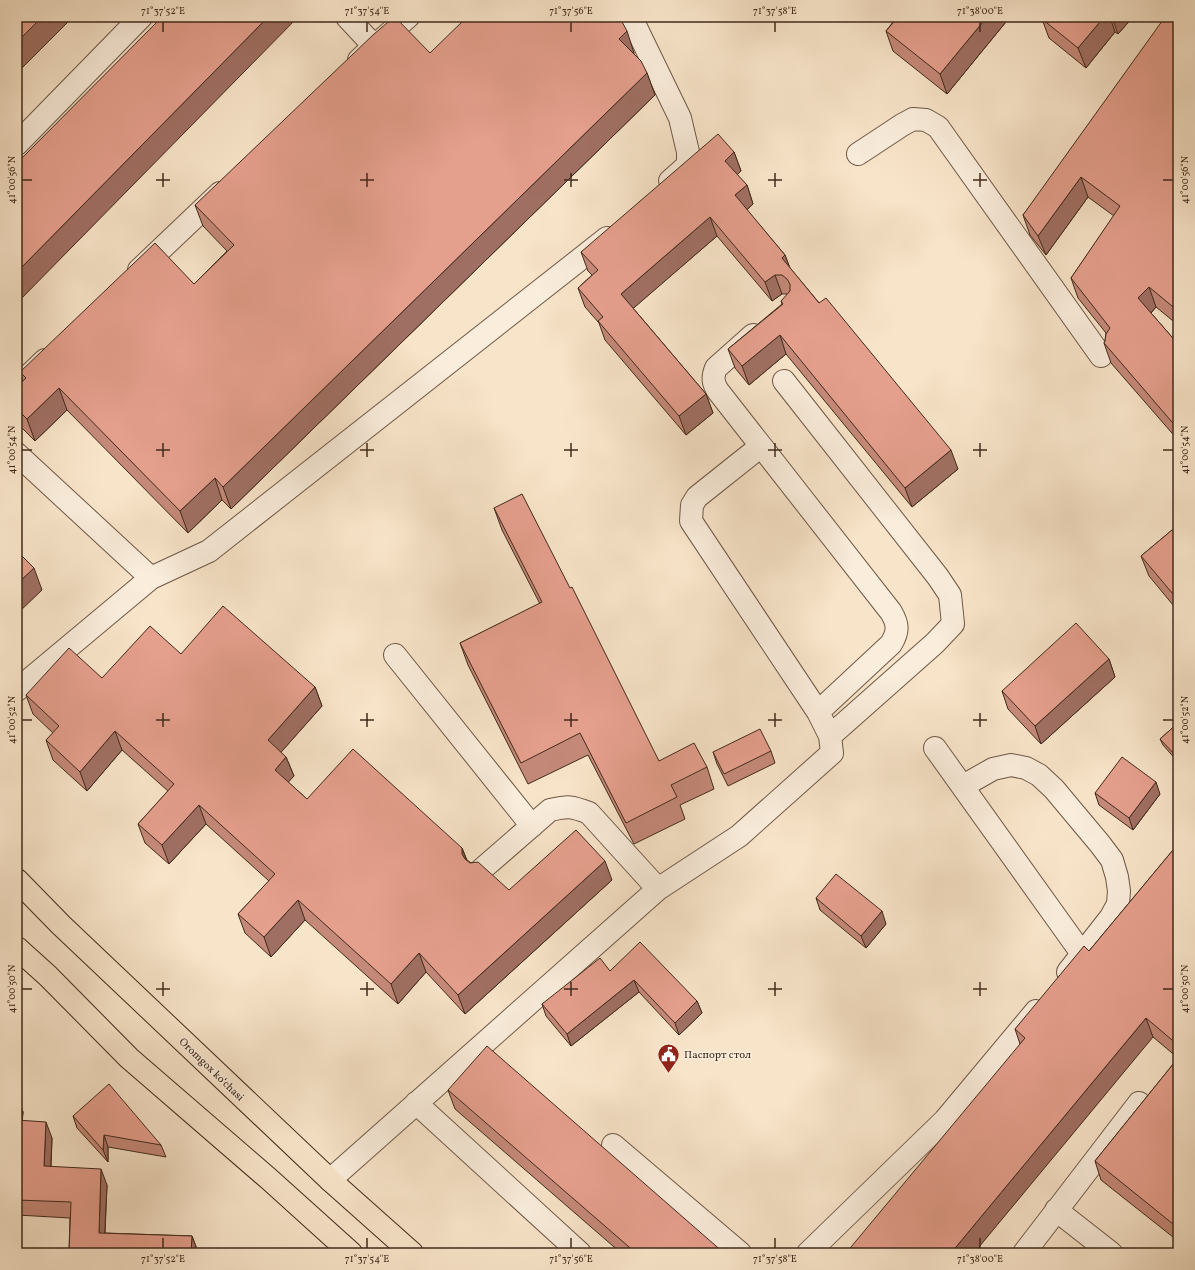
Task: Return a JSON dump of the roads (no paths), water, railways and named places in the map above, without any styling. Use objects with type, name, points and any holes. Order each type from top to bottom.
[{"type":"main road","name":"Oromgox ko‘chasi","points":[[17,880],[61,925],[330,1180],[412,1253]]},
{"type":"main road","points":[[17,948],[129,1058],[269,1179],[351,1253]]},
{"type":"lane","points":[[17,144],[141,17]]},
{"type":"lane","points":[[347,17],[374,46]]},
{"type":"lane","points":[[345,74],[374,46],[408,17]]},
{"type":"lane","points":[[631,17],[680,118],[688,152],[688,164],[655,195]]},
{"type":"lane","points":[[858,154],[913,119],[926,120],[938,127],[1101,356]]},
{"type":"lane","points":[[126,282],[236,178]]},
{"type":"lane","points":[[1015,234],[1029,215]]},
{"type":"lane","points":[[17,690],[150,578],[209,551],[598,246],[621,226]]},
{"type":"lane","points":[[768,321],[716,368],[713,375],[713,382],[718,391],[891,612],[897,622],[895,638],[891,644],[818,712]]},
{"type":"lane","points":[[17,386],[57,348]]},
{"type":"lane","points":[[784,380],[938,577],[950,595],[953,612],[953,624],[935,643],[830,736]]},
{"type":"lane","points":[[330,1180],[658,889],[739,836],[832,753],[830,736],[818,712],[691,521],[692,505],[697,498],[761,446]]},
{"type":"lane","points":[[17,454],[150,578]]},
{"type":"lane","points":[[395,655],[532,826]]},
{"type":"lane","points":[[935,748],[1083,955]]},
{"type":"lane","points":[[808,1253],[944,1120],[1083,955],[1111,917],[1118,904],[1119,891],[1112,860],[1054,789],[1039,775],[1026,768],[1011,765],[993,769],[962,786]]},
{"type":"lane","points":[[481,870],[550,810],[564,807],[574,807],[589,813],[658,889]]},
{"type":"lane","points":[[416,1103],[580,1253]]},
{"type":"lane","points":[[1024,1253],[1139,1103]]},
{"type":"lane","points":[[613,1145],[740,1253]]},
{"type":"lane","points":[[1056,1210],[1111,1253]]},
{"type":"place","name":"Паспорт стол","points":[[668,1074]]}]
